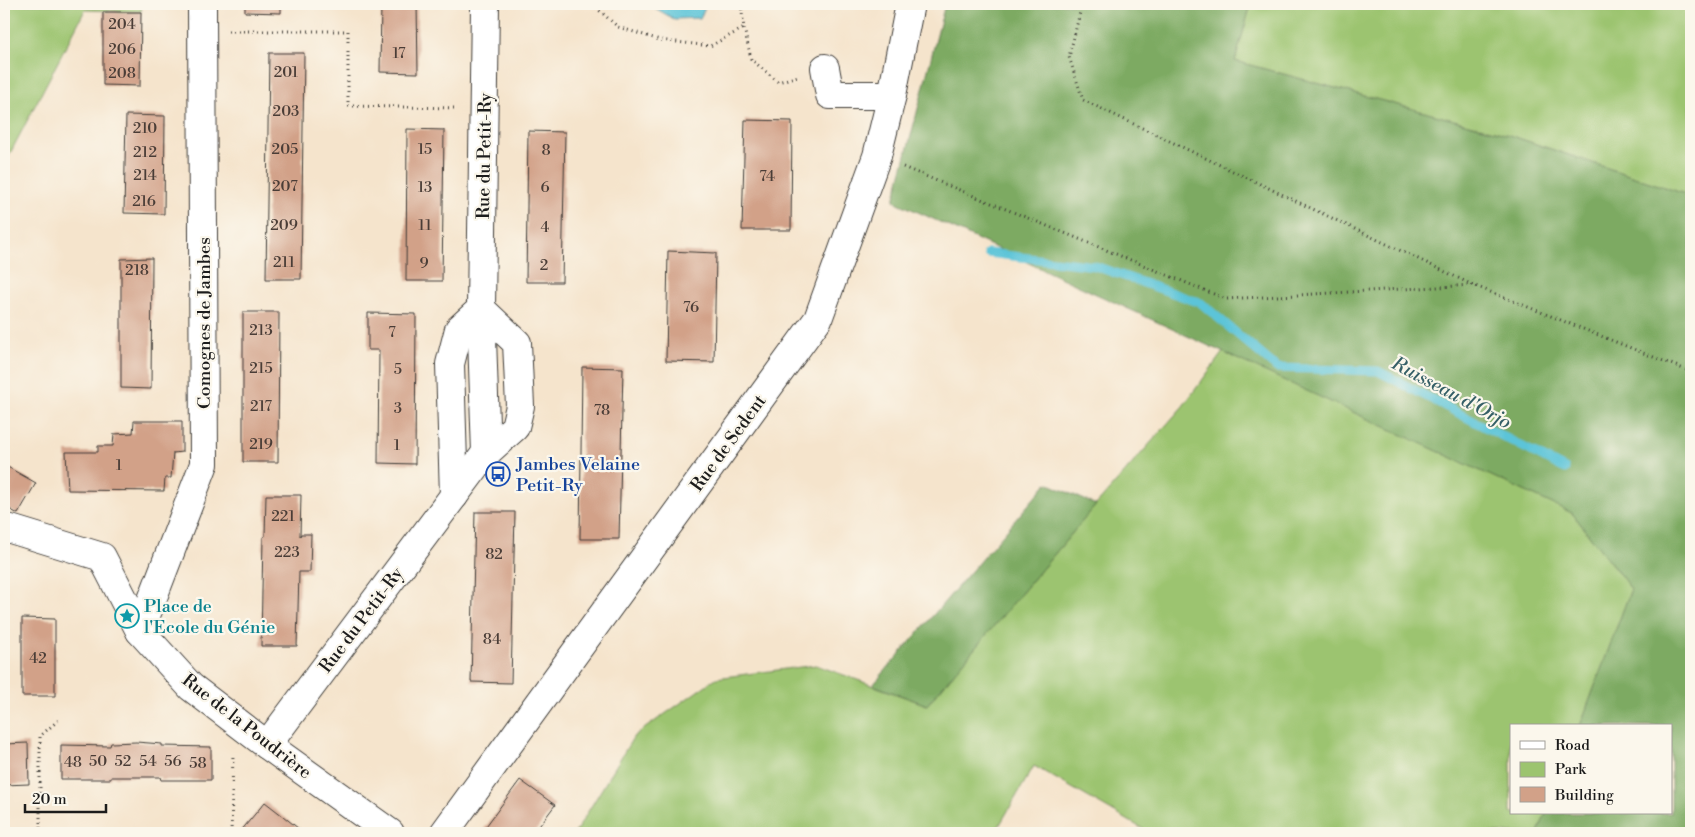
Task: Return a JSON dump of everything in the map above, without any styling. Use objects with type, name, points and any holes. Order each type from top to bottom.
[{"type":"street","name":"Comognes de Jambes","points":[[140,630],[204,464],[202,4]]},
{"type":"street","name":"Rue du Petit-Ry","points":[[267,745],[486,453],[515,427],[520,406],[517,343],[481,309],[484,4]]},
{"type":"street","name":"Rue de Sedent","points":[[444,833],[818,319],[877,156],[892,95],[910,4]]},
{"type":"street","points":[[825,68],[830,95],[892,95]]},
{"type":"street","points":[[454,496],[450,364],[459,329],[481,309]]},
{"type":"street","name":"Rue de la Poudrière","points":[[4,527],[102,557],[140,630],[191,687],[267,745],[390,833]]},
{"type":"path","points":[[592,4],[618,27],[660,40],[710,46],[744,28]]},
{"type":"path","points":[[741,4],[751,58],[778,82],[825,68]]},
{"type":"path","points":[[1082,4],[1069,57],[1083,100],[1473,285],[1691,372]]},
{"type":"path","points":[[202,31],[348,32],[348,106],[484,109]]},
{"type":"path","points":[[877,156],[1226,298],[1473,285]]},
{"type":"path","points":[[40,833],[40,736],[60,718]]},
{"type":"path","points":[[231,833],[234,719]]},
{"type":"green space","points":[[4,4],[142,4],[141,12],[85,10],[4,165]]},
{"type":"green space","points":[[945,4],[1251,4],[1235,61],[1509,135],[1691,196],[1691,833],[1538,833],[1546,814],[1672,814],[1672,724],[1581,724],[1631,589],[1572,513],[894,201]]},
{"type":"green space","points":[[1251,4],[1691,4],[1691,196],[1509,135],[1235,61]]},
{"type":"green space","points":[[1223,352],[1572,513],[1631,589],[1581,724],[1510,724],[1510,814],[1546,814],[1538,833],[1150,833],[1034,766],[995,833],[575,833],[634,736],[716,678],[816,665],[927,705],[1096,505],[1183,406]]},
{"type":"green space","points":[[1047,483],[1096,505],[927,705],[873,685]]},
{"type":"water","points":[[648,4],[707,4],[700,18],[674,19]]},
{"type":"building","points":[[245,4],[281,4],[281,13],[245,12]]},
{"type":"building","points":[[381,4],[417,4],[418,73],[380,72]]},
{"type":"building","points":[[824,4],[840,4],[840,5],[825,7]]},
{"type":"building","points":[[103,12],[141,12],[140,86],[103,85]]},
{"type":"building","points":[[269,53],[304,53],[301,279],[266,279]]},
{"type":"building","points":[[126,115],[165,116],[164,214],[124,213]]},
{"type":"building","points":[[745,120],[792,121],[791,230],[742,230]]},
{"type":"building","points":[[407,129],[444,130],[442,281],[406,281]]},
{"type":"building","points":[[528,131],[565,132],[562,282],[526,282]]},
{"type":"building","points":[[668,251],[716,253],[714,362],[666,361]]},
{"type":"building","points":[[152,258],[151,389],[121,388],[121,259]]},
{"type":"building","points":[[243,312],[279,312],[278,462],[243,462]]},
{"type":"building","points":[[368,313],[416,314],[415,464],[378,463],[379,350],[368,350]]},
{"type":"building","points":[[582,367],[623,368],[619,539],[580,539]]},
{"type":"building","points":[[134,421],[182,421],[182,452],[173,453],[171,478],[165,478],[164,491],[68,490],[66,452],[98,452],[98,446],[113,446],[114,434],[133,433]]},
{"type":"building","points":[[4,465],[36,483],[18,514],[4,506]]},
{"type":"building","points":[[266,495],[301,495],[300,536],[301,534],[311,534],[310,572],[299,572],[297,646],[261,646],[263,537],[265,536]]},
{"type":"building","points":[[475,512],[515,512],[511,683],[471,682]]},
{"type":"building","points":[[22,618],[55,619],[55,696],[22,696]]},
{"type":"building","points":[[28,743],[29,784],[4,785],[4,744]]},
{"type":"building","points":[[111,743],[162,744],[162,746],[211,747],[211,780],[161,780],[160,777],[61,779],[61,745],[110,746]]},
{"type":"building","points":[[520,780],[555,805],[534,833],[481,833]]},
{"type":"building","points":[[265,802],[304,833],[240,832]]},
{"type":"waterway","name":"Ruisseau d'Orjo","points":[[988,253],[1095,266],[1201,303],[1277,368],[1378,371],[1565,469]]},
{"type":"place","name":"Jambes Velaine Petit-Ry","points":[[498,474]]},
{"type":"place","name":"Place de l'Ecole du Génie","points":[[127,616]]}]
